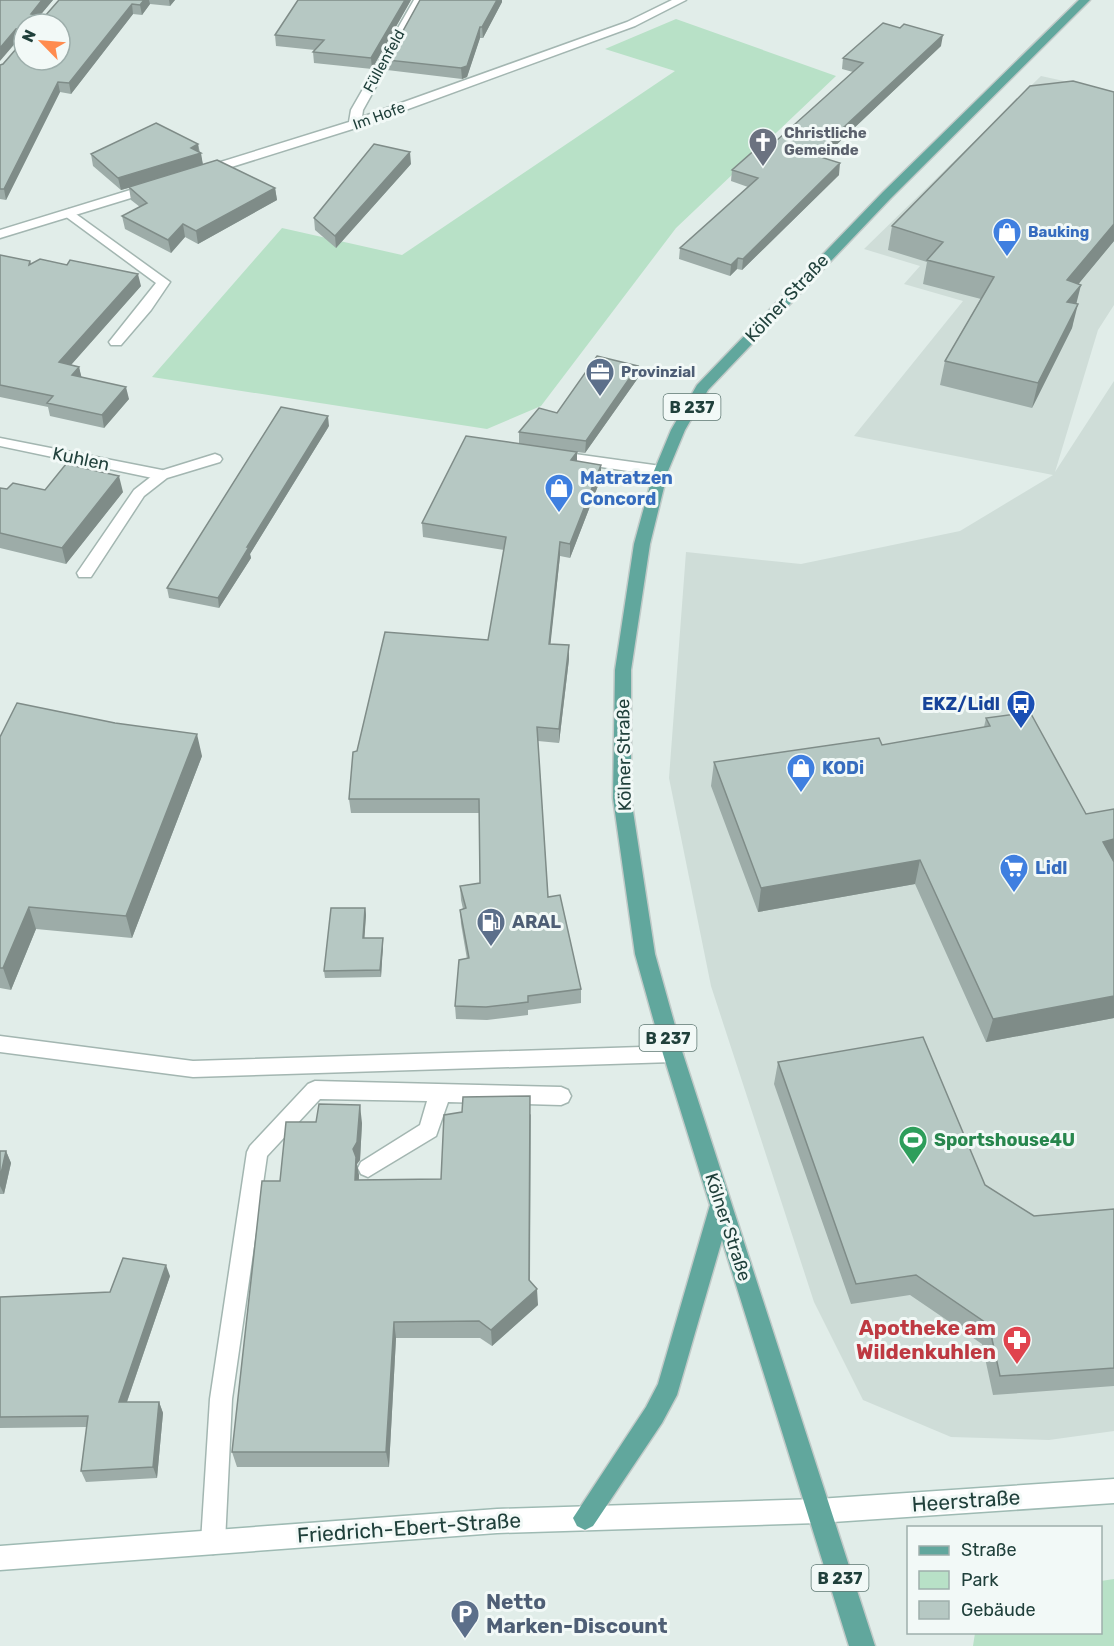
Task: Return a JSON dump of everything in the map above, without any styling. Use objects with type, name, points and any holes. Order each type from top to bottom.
[{"type":"main road","name":"Kölner Straße","points":[[862,1646],[673,1054],[645,954],[624,809],[621,754],[623,670],[642,544],[661,471],[678,430],[702,388],[894,188],[1085,0]]},
{"type":"main road","points":[[585,1518],[654,1415],[669,1387],[721,1205]]},
{"type":"street","name":"Füllenfeld","points":[[355,124],[357,110],[419,0]]},
{"type":"street","name":"Im Hofe","points":[[195,174],[355,124],[631,24],[681,0]]},
{"type":"street","points":[[0,234],[161,185]]},
{"type":"street","points":[[69,213],[163,282],[146,307],[116,342]]},
{"type":"street","name":"Kuhlen","points":[[0,442],[162,475]]},
{"type":"street","points":[[533,453],[661,471]]},
{"type":"street","points":[[85,573],[139,493],[162,475],[215,459]]},
{"type":"street","points":[[0,1044],[193,1069],[673,1054]]},
{"type":"street","points":[[213,1542],[221,1399],[257,1152],[315,1090],[561,1096]]},
{"type":"street","points":[[368,1168],[429,1130],[440,1093]]},
{"type":"street","name":"Heerstraße","points":[[818,1510],[1114,1491]]},
{"type":"street","name":"Friedrich-Ebert-Straße","points":[[0,1558],[497,1521],[818,1510]]},
{"type":"shaded area","points":[[1041,76],[1114,92],[1114,305],[1098,330],[1055,472],[1114,381],[1114,1431],[1049,1440],[951,1437],[863,1400],[814,1302],[711,986],[669,778],[686,552],[801,564],[960,531],[1053,475],[854,436],[963,301],[904,284],[920,266],[864,249]]},
{"type":"green space","points":[[676,19],[836,76],[676,228],[541,406],[487,429],[152,377],[282,228],[402,255],[675,71],[605,49]]},
{"type":"green space","points":[[1114,1579],[1114,1646],[973,1646],[975,1634],[1102,1634],[1102,1581]]},
{"type":"building","points":[[0,0],[42,0],[33,12],[12,12],[12,34],[0,48]]},
{"type":"building","points":[[59,0],[144,0],[140,5],[132,4],[69,83],[58,82],[4,189],[0,189],[0,65],[12,54],[12,72],[72,72],[72,12],[48,12]]},
{"type":"building","points":[[298,0],[405,0],[371,58],[313,52],[324,40],[275,35]]},
{"type":"building","points":[[420,0],[497,0],[480,27],[467,66],[461,68],[387,60]]},
{"type":"building","points":[[883,23],[900,28],[904,24],[943,35],[814,155],[840,163],[743,259],[738,258],[731,265],[680,248],[758,178],[732,170],[767,139],[775,142],[863,63],[843,58]]},
{"type":"building","name":"Bauking","points":[[1073,81],[1114,92],[1114,224],[1067,280],[1081,285],[1067,302],[1078,304],[1038,383],[945,361],[994,277],[927,260],[943,242],[892,226],[1030,86]]},
{"type":"building","points":[[156,123],[198,144],[191,148],[201,153],[118,178],[91,154]]},
{"type":"building","points":[[374,144],[410,152],[335,236],[314,218]]},
{"type":"building","points":[[217,160],[275,188],[196,231],[183,224],[168,240],[122,216],[147,203],[129,187]]},
{"type":"building","points":[[0,255],[30,261],[29,265],[40,259],[67,265],[70,260],[138,274],[59,362],[79,367],[72,375],[126,387],[102,415],[47,403],[53,396],[0,385]]},
{"type":"building","points":[[597,356],[638,366],[586,441],[519,432],[539,408],[557,413]]},
{"type":"building","points":[[281,407],[328,416],[218,598],[167,588]]},
{"type":"building","points":[[466,436],[577,452],[571,460],[601,465],[570,544],[560,542],[549,644],[569,645],[559,729],[537,727],[548,897],[560,895],[581,989],[528,996],[528,1002],[486,1007],[455,1006],[459,960],[469,958],[460,910],[466,908],[460,886],[480,883],[479,799],[349,799],[353,752],[357,751],[385,632],[488,640],[506,537],[422,523]]},
{"type":"building","points":[[66,464],[119,476],[62,548],[0,533],[0,488],[7,489],[13,483],[45,490]]},
{"type":"building","points":[[17,703],[115,723],[197,734],[126,916],[29,907],[3,968],[0,968],[0,737]]},
{"type":"building","name":"Lidl","points":[[1030,712],[1086,814],[1114,809],[1114,839],[1103,842],[1114,862],[1114,996],[993,1019],[920,860],[761,888],[714,762],[879,738],[882,745],[990,726],[986,718]]},
{"type":"building","points":[[331,908],[365,908],[363,938],[383,938],[380,970],[324,971]]},
{"type":"building","points":[[923,1037],[985,1185],[1034,1216],[1114,1209],[1114,1368],[1000,1376],[989,1325],[916,1275],[856,1284],[778,1062]]},
{"type":"building","points":[[530,1096],[529,1280],[537,1289],[491,1330],[479,1321],[394,1322],[386,1452],[232,1452],[262,1181],[280,1181],[286,1122],[316,1122],[319,1104],[360,1105],[357,1142],[353,1149],[356,1157],[355,1180],[441,1179],[444,1115],[462,1112],[463,1097]]},
{"type":"building","points":[[0,1151],[6,1151],[0,1178]]},
{"type":"building","points":[[123,1258],[166,1265],[119,1402],[159,1402],[153,1467],[81,1471],[88,1416],[0,1417],[0,1297],[110,1292]]},
{"type":"place","name":"Christliche Gemeinde","points":[[763,168]]},
{"type":"place","name":"Bauking","points":[[1007,258]]},
{"type":"place","name":"Provinzial","points":[[600,398]]},
{"type":"place","name":"Matratzen Concord","points":[[559,514]]},
{"type":"place","name":"EKZ/Lidl","points":[[1021,730]]},
{"type":"place","name":"KODi","points":[[801,794]]},
{"type":"place","name":"Lidl","points":[[1014,894]]},
{"type":"place","name":"ARAL","points":[[491,948]]},
{"type":"place","name":"Sportshouse4U","points":[[913,1166]]},
{"type":"place","name":"Apotheke am Wildenkuhlen","points":[[1017,1366]]},
{"type":"place","name":"Netto Marken-Discount","points":[[465,1640]]}]
